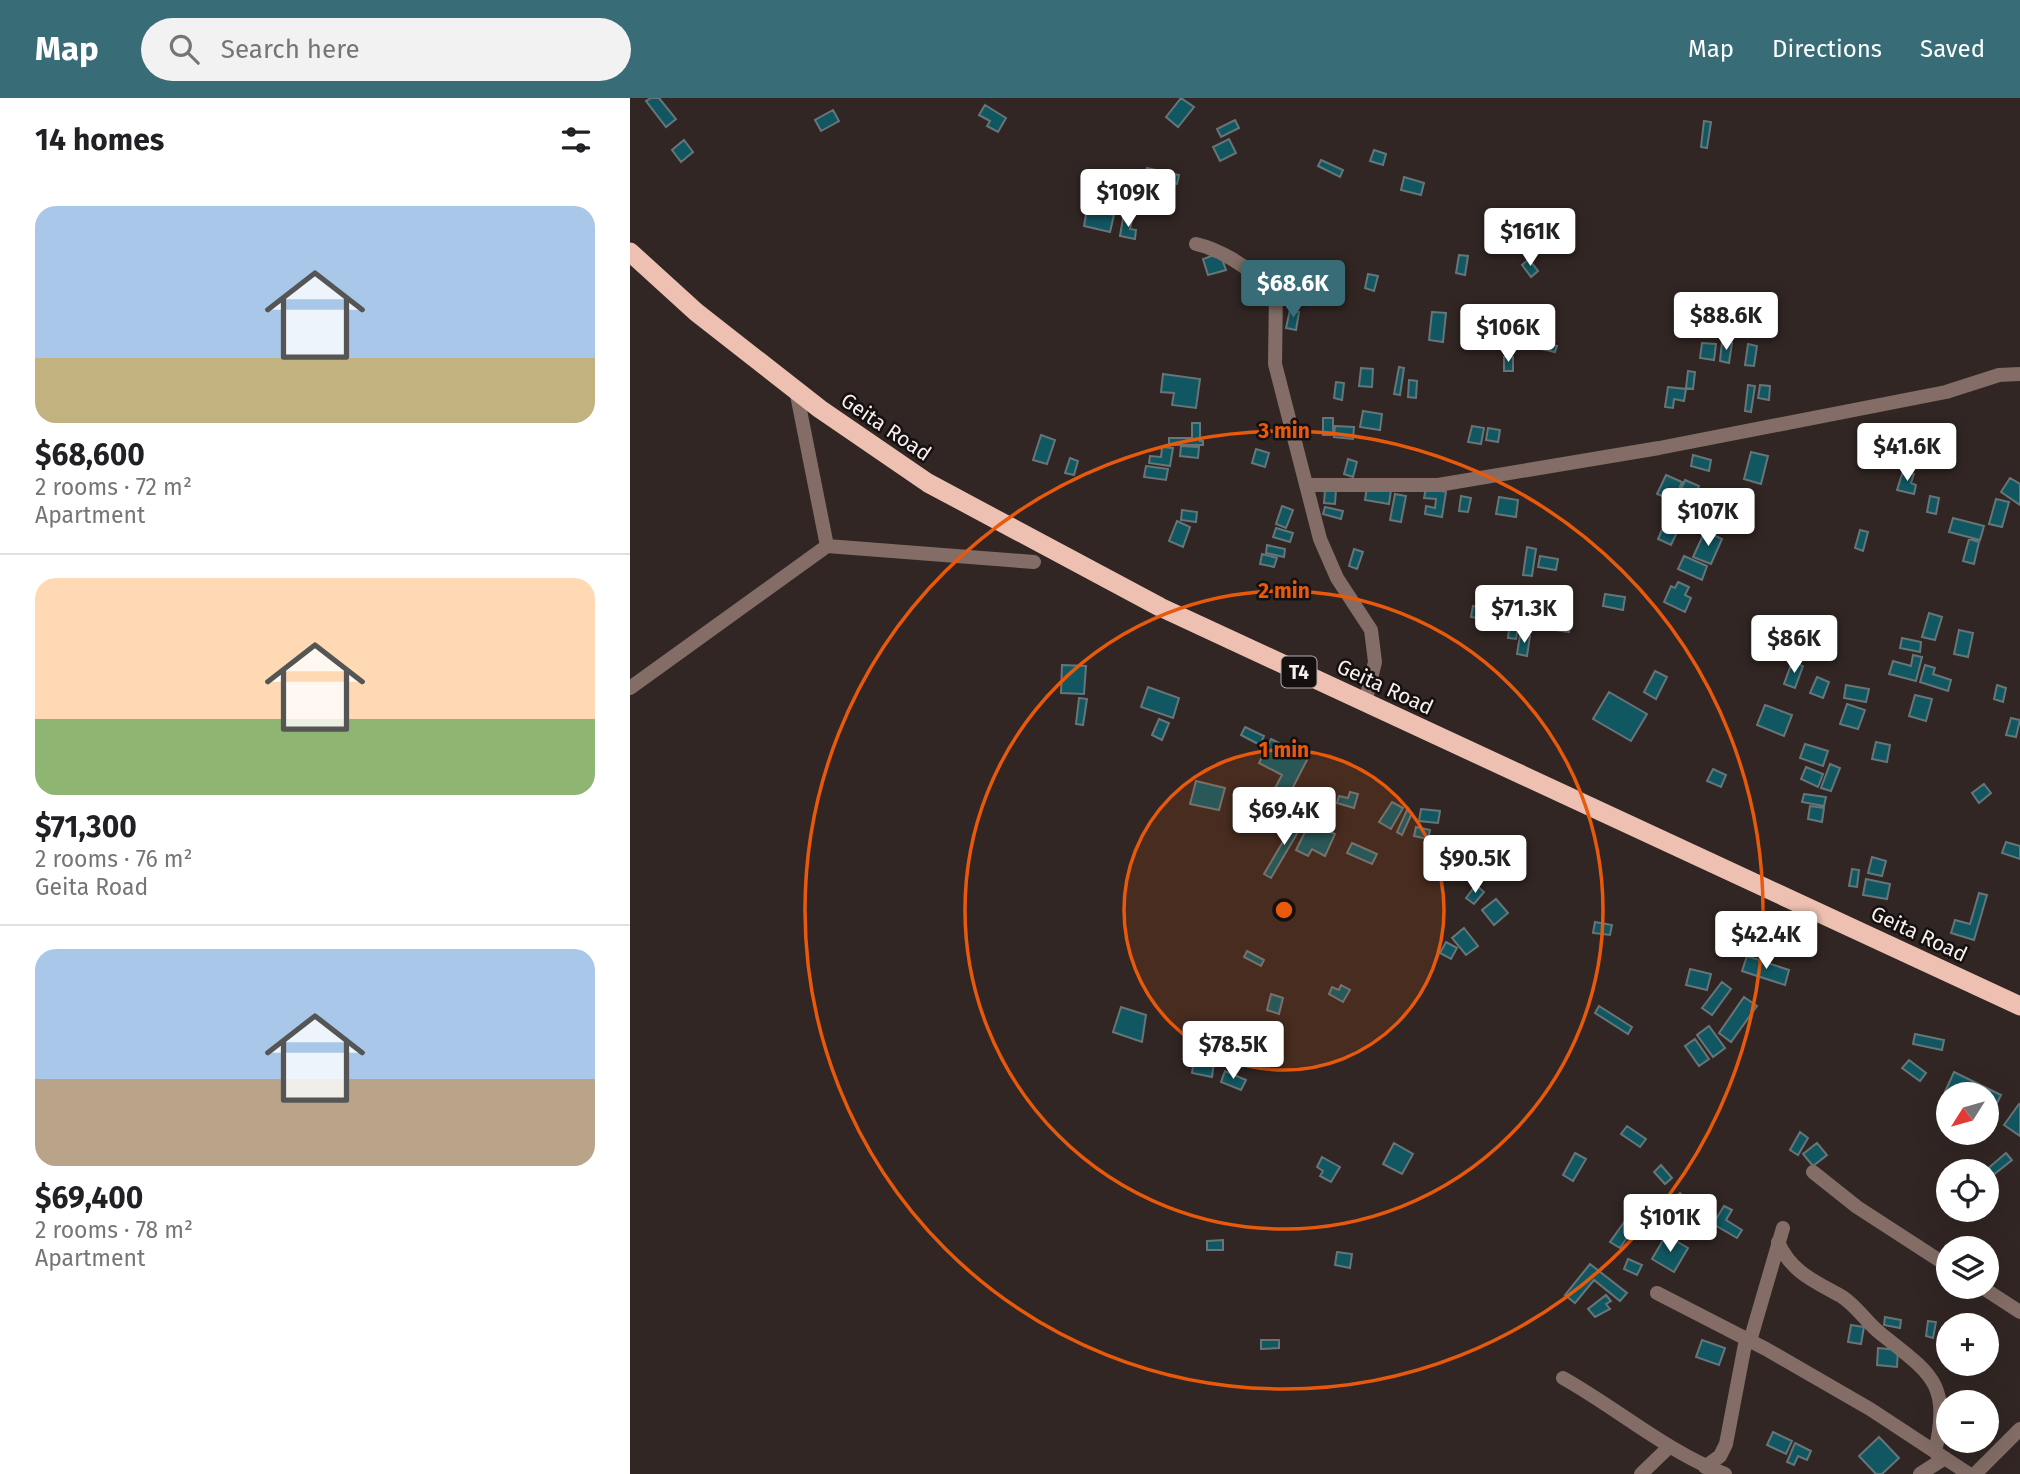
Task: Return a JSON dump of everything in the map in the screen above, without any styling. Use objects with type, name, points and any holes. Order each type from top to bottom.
[{"type":"highway","name":"Geita Road","points":[[630,252],[696,312],[796,390],[874,448],[940,489],[1160,607],[2020,1006]]},
{"type":"street","points":[[1196,244],[1212,247],[1276,290],[1275,364],[1320,539],[1337,578],[1371,629],[1375,662],[1365,703]]},
{"type":"street","points":[[1306,485],[1438,485],[1531,471],[1933,395],[1999,375],[2020,374]]},
{"type":"street","points":[[796,390],[827,546]]},
{"type":"street","points":[[630,688],[827,546],[1034,562]]},
{"type":"street","points":[[1813,1172],[1857,1207],[1936,1258]]},
{"type":"street","points":[[1705,1466],[1724,1450],[1748,1340],[1780,1235],[1785,1258],[1799,1273],[1854,1306],[1870,1325],[1898,1344],[1936,1384],[1941,1396],[1940,1455],[1920,1474]]},
{"type":"street","points":[[1657,1293],[1748,1340],[1870,1409],[1969,1474]]},
{"type":"street","points":[[1999,1298],[2020,1312]]},
{"type":"street","points":[[1563,1378],[1599,1398],[1669,1447],[1725,1474]]},
{"type":"street","points":[[1975,1474],[2020,1429]]},
{"type":"street","points":[[1641,1474],[1669,1447]]},
{"type":"building","points":[[659,98],[676,119],[666,127],[646,101]]},
{"type":"building","points":[[1181,98],[1194,107],[1178,127],[1166,117]]},
{"type":"building","points":[[985,105],[1006,118],[998,132],[987,126],[990,121],[979,115]]},
{"type":"building","points":[[833,110],[839,121],[821,131],[815,120]]},
{"type":"building","points":[[1235,120],[1239,128],[1221,137],[1217,129]]},
{"type":"building","points":[[1704,121],[1711,122],[1707,148],[1701,147]]},
{"type":"building","points":[[1229,139],[1236,153],[1220,161],[1213,147]]},
{"type":"building","points":[[684,140],[693,152],[681,162],[672,150]]},
{"type":"building","points":[[1374,150],[1386,154],[1383,165],[1370,161]]},
{"type":"building","points":[[1321,160],[1343,170],[1340,177],[1318,166]]},
{"type":"building","points":[[1147,168],[1179,175],[1177,184],[1145,176]]},
{"type":"building","points":[[1404,177],[1424,183],[1421,195],[1401,190]]},
{"type":"building","points":[[1087,209],[1114,215],[1110,232],[1084,226]]},
{"type":"building","points":[[1123,218],[1132,220],[1130,229],[1136,230],[1135,239],[1120,236]]},
{"type":"building","points":[[1220,253],[1226,270],[1208,275],[1203,259]]},
{"type":"building","points":[[1459,255],[1468,256],[1465,275],[1456,273]]},
{"type":"building","points":[[1529,259],[1538,271],[1531,277],[1522,265]]},
{"type":"building","points":[[1368,274],[1378,276],[1374,291],[1365,288]]},
{"type":"building","points":[[1290,310],[1299,312],[1296,330],[1286,328]]},
{"type":"building","points":[[1432,312],[1446,313],[1443,342],[1429,340]]},
{"type":"building","points":[[1544,331],[1553,333],[1551,344],[1557,346],[1555,352],[1541,349]]},
{"type":"building","points":[[1722,342],[1732,343],[1729,363],[1720,361]]},
{"type":"building","points":[[1702,343],[1716,344],[1714,360],[1700,358]]},
{"type":"building","points":[[1748,344],[1757,346],[1754,366],[1745,365]]},
{"type":"building","points":[[1504,357],[1513,357],[1513,371],[1504,371]]},
{"type":"building","points":[[1399,367],[1404,368],[1400,395],[1394,394]]},
{"type":"building","points":[[1361,368],[1373,369],[1372,387],[1359,386]]},
{"type":"building","points":[[1688,371],[1695,372],[1693,389],[1686,388]]},
{"type":"building","points":[[1163,374],[1200,379],[1196,408],[1172,405],[1174,393],[1161,392]]},
{"type":"building","points":[[1409,380],[1417,381],[1416,398],[1408,397]]},
{"type":"building","points":[[1336,382],[1344,383],[1342,400],[1334,398]]},
{"type":"building","points":[[1748,385],[1755,386],[1751,412],[1745,411]]},
{"type":"building","points":[[1760,385],[1770,386],[1769,400],[1758,398]]},
{"type":"building","points":[[1668,387],[1686,389],[1684,401],[1674,399],[1673,408],[1665,407]]},
{"type":"building","points":[[1363,411],[1382,414],[1380,430],[1360,427]]},
{"type":"building","points":[[1323,418],[1333,418],[1333,435],[1323,435]]},
{"type":"building","points":[[1192,423],[1200,423],[1200,441],[1203,441],[1203,445],[1169,445],[1169,438],[1192,438]]},
{"type":"building","points":[[1335,426],[1354,427],[1353,439],[1334,437]]},
{"type":"building","points":[[1472,426],[1484,428],[1481,444],[1468,442]]},
{"type":"building","points":[[1488,428],[1500,430],[1498,442],[1486,440]]},
{"type":"building","points":[[1041,435],[1055,440],[1047,464],[1033,460]]},
{"type":"building","points":[[1940,442],[1953,445],[1950,458],[1937,455]]},
{"type":"building","points":[[1181,446],[1199,447],[1198,458],[1180,456]]},
{"type":"building","points":[[1162,447],[1173,448],[1170,466],[1149,463],[1150,456],[1161,457]]},
{"type":"building","points":[[1256,449],[1269,453],[1265,467],[1252,463]]},
{"type":"building","points":[[1751,452],[1768,456],[1761,484],[1744,479]]},
{"type":"building","points":[[1693,455],[1711,460],[1709,471],[1691,466]]},
{"type":"building","points":[[1070,458],[1078,461],[1074,475],[1065,473]]},
{"type":"building","points":[[1348,459],[1357,462],[1353,477],[1344,474]]},
{"type":"building","points":[[1146,466],[1168,469],[1166,480],[1144,477]]},
{"type":"building","points":[[1903,471],[1914,474],[1911,483],[1916,485],[1914,494],[1897,490]]},
{"type":"building","points":[[1666,475],[1682,482],[1674,501],[1657,494]]},
{"type":"building","points":[[2010,478],[2020,484],[2020,505],[2001,492]]},
{"type":"building","points":[[1685,480],[1699,486],[1690,505],[1677,499]]},
{"type":"building","points":[[1367,486],[1391,490],[1389,504],[1365,500]]},
{"type":"building","points":[[1426,488],[1446,492],[1442,517],[1425,514],[1426,506],[1435,508],[1436,499],[1424,498]]},
{"type":"building","points":[[1325,490],[1336,490],[1335,504],[1324,503]]},
{"type":"building","points":[[1711,493],[1739,507],[1731,523],[1703,509]]},
{"type":"building","points":[[1395,494],[1406,496],[1401,522],[1390,520]]},
{"type":"building","points":[[1461,496],[1471,498],[1468,512],[1459,511]]},
{"type":"building","points":[[1930,496],[1939,498],[1936,514],[1927,512]]},
{"type":"building","points":[[1499,497],[1518,500],[1516,517],[1496,514]]},
{"type":"building","points":[[1996,499],[2009,502],[2002,527],[1989,524]]},
{"type":"building","points":[[1282,506],[1293,510],[1286,528],[1276,524]]},
{"type":"building","points":[[1325,507],[1343,511],[1341,519],[1323,514]]},
{"type":"building","points":[[1182,510],[1197,512],[1196,522],[1181,520]]},
{"type":"building","points":[[1667,518],[1681,524],[1671,545],[1658,539]]},
{"type":"building","points":[[1953,518],[1984,526],[1980,540],[1949,532]]},
{"type":"building","points":[[1177,521],[1190,527],[1183,547],[1169,541]]},
{"type":"building","points":[[1276,528],[1293,533],[1290,542],[1273,537]]},
{"type":"building","points":[[1860,530],[1868,532],[1863,551],[1855,548]]},
{"type":"building","points":[[1705,531],[1722,539],[1711,564],[1693,557]]},
{"type":"building","points":[[1969,539],[1979,542],[1974,564],[1963,561]]},
{"type":"building","points":[[1267,545],[1285,549],[1284,557],[1266,553]]},
{"type":"building","points":[[1527,547],[1536,549],[1532,576],[1523,575]]},
{"type":"building","points":[[1354,549],[1363,552],[1357,569],[1349,566]]},
{"type":"building","points":[[1262,554],[1277,558],[1274,567],[1260,564]]},
{"type":"building","points":[[1540,556],[1558,559],[1556,570],[1538,567]]},
{"type":"building","points":[[1684,556],[1707,566],[1702,580],[1678,569]]},
{"type":"building","points":[[1678,582],[1689,587],[1685,595],[1691,598],[1685,612],[1664,602],[1671,586],[1675,588]]},
{"type":"building","points":[[1485,594],[1498,596],[1497,605],[1484,603]]},
{"type":"building","points":[[1605,594],[1625,597],[1623,610],[1603,606]]},
{"type":"building","points":[[1473,606],[1490,609],[1489,620],[1471,617]]},
{"type":"building","points":[[1929,613],[1942,617],[1935,640],[1922,637]]},
{"type":"building","points":[[1550,618],[1571,621],[1569,632],[1548,629]]},
{"type":"building","points":[[1510,621],[1519,622],[1516,639],[1508,638]]},
{"type":"building","points":[[1959,630],[1973,633],[1968,657],[1954,654]]},
{"type":"building","points":[[1520,635],[1530,636],[1527,656],[1517,654]]},
{"type":"building","points":[[1902,638],[1921,642],[1920,652],[1900,648]]},
{"type":"building","points":[[1913,655],[1922,657],[1916,681],[1889,674],[1893,661],[1911,666]]},
{"type":"building","points":[[1792,662],[1803,666],[1795,688],[1784,684]]},
{"type":"building","points":[[1062,665],[1086,666],[1084,694],[1061,693]]},
{"type":"building","points":[[1925,665],[1935,668],[1933,674],[1951,680],[1948,691],[1920,682]]},
{"type":"building","points":[[1655,671],[1667,677],[1656,699],[1644,692]]},
{"type":"building","points":[[1817,677],[1829,682],[1823,698],[1810,693]]},
{"type":"building","points":[[1846,685],[1869,689],[1866,702],[1844,698]]},
{"type":"building","points":[[1997,685],[2006,688],[2003,702],[1994,699]]},
{"type":"building","points":[[1148,687],[1179,698],[1173,718],[1141,707]]},
{"type":"building","points":[[1609,692],[1647,714],[1631,741],[1593,719]]},
{"type":"building","points":[[1915,695],[1932,699],[1926,721],[1909,716]]},
{"type":"building","points":[[1079,698],[1087,699],[1083,725],[1076,724]]},
{"type":"building","points":[[1847,704],[1865,710],[1858,729],[1840,724]]},
{"type":"building","points":[[1765,705],[1792,715],[1784,736],[1757,725]]},
{"type":"building","points":[[2011,718],[2020,720],[2016,737],[2006,735]]},
{"type":"building","points":[[1159,719],[1169,723],[1162,740],[1152,735]]},
{"type":"building","points":[[1245,727],[1264,736],[1260,745],[1241,735]]},
{"type":"building","points":[[1271,739],[1308,758],[1289,795],[1275,788],[1282,775],[1259,763]]},
{"type":"building","points":[[1876,742],[1890,745],[1887,762],[1872,759]]},
{"type":"building","points":[[1805,744],[1828,751],[1823,766],[1800,758]]},
{"type":"building","points":[[1830,764],[1840,768],[1831,791],[1821,788]]},
{"type":"building","points":[[1806,767],[1823,774],[1818,787],[1801,779]]},
{"type":"building","points":[[1713,769],[1726,775],[1721,787],[1707,781]]},
{"type":"building","points":[[1196,781],[1225,788],[1219,810],[1190,804]]},
{"type":"building","points":[[1984,784],[1991,793],[1979,803],[1972,793]]},
{"type":"building","points":[[1350,792],[1358,794],[1354,808],[1337,803],[1339,796],[1348,798]]},
{"type":"building","points":[[1804,794],[1826,797],[1824,806],[1802,802]]},
{"type":"building","points":[[1254,798],[1275,805],[1269,821],[1248,814]]},
{"type":"building","points":[[1392,802],[1403,808],[1391,829],[1379,822]]},
{"type":"building","points":[[1810,806],[1824,808],[1822,822],[1808,819]]},
{"type":"building","points":[[1421,809],[1440,811],[1438,823],[1419,821]]},
{"type":"building","points":[[1407,810],[1412,813],[1402,835],[1397,832]]},
{"type":"building","points":[[1298,816],[1305,820],[1271,878],[1264,874]]},
{"type":"building","points":[[1310,822],[1335,834],[1325,856],[1312,849],[1308,856],[1296,850]]},
{"type":"building","points":[[1416,827],[1430,830],[1428,839],[1414,836]]},
{"type":"building","points":[[2006,842],[2020,846],[2020,859],[2002,853]]},
{"type":"building","points":[[1352,843],[1377,854],[1372,864],[1347,853]]},
{"type":"building","points":[[1872,857],[1886,861],[1882,876],[1868,873]]},
{"type":"building","points":[[1852,869],[1859,870],[1857,887],[1849,886]]},
{"type":"building","points":[[1866,879],[1890,884],[1887,899],[1863,895]]},
{"type":"building","points":[[1476,885],[1484,892],[1474,904],[1466,898]]},
{"type":"building","points":[[1979,893],[1987,895],[1974,940],[1951,933],[1955,920],[1970,924]]},
{"type":"building","points":[[1496,899],[1508,913],[1494,925],[1482,910]]},
{"type":"building","points":[[1595,922],[1612,925],[1610,935],[1593,933]]},
{"type":"building","points":[[1464,928],[1478,946],[1466,955],[1452,938]]},
{"type":"building","points":[[1446,942],[1457,948],[1451,959],[1440,953]]},
{"type":"building","points":[[1247,951],[1264,960],[1261,966],[1244,957]]},
{"type":"building","points":[[1747,956],[1789,970],[1785,985],[1742,971]]},
{"type":"building","points":[[1690,969],[1711,974],[1707,990],[1686,985]]},
{"type":"building","points":[[1722,982],[1731,989],[1712,1015],[1702,1008]]},
{"type":"building","points":[[1341,985],[1350,990],[1343,1002],[1329,994],[1332,987],[1339,990]]},
{"type":"building","points":[[1271,994],[1283,998],[1279,1014],[1267,1010]]},
{"type":"building","points":[[1744,997],[1757,1006],[1731,1042],[1719,1033]]},
{"type":"building","points":[[1599,1006],[1632,1027],[1628,1034],[1595,1013]]},
{"type":"building","points":[[1121,1007],[1146,1015],[1142,1042],[1113,1032]]},
{"type":"building","points":[[1709,1026],[1725,1048],[1713,1057],[1697,1035]]},
{"type":"building","points":[[1915,1034],[1944,1040],[1942,1050],[1913,1044]]},
{"type":"building","points":[[1695,1039],[1709,1059],[1699,1066],[1685,1046]]},
{"type":"building","points":[[1194,1059],[1214,1062],[1212,1077],[1192,1073]]},
{"type":"building","points":[[1909,1060],[1926,1073],[1920,1081],[1902,1068]]},
{"type":"building","points":[[1225,1071],[1246,1080],[1241,1090],[1221,1082]]},
{"type":"building","points":[[1954,1072],[1974,1082],[1949,1082]]},
{"type":"building","points":[[2020,1105],[2020,1136],[2004,1125]]},
{"type":"building","points":[[1627,1126],[1646,1139],[1640,1147],[1621,1134]]},
{"type":"building","points":[[1800,1132],[1808,1138],[1798,1155],[1790,1150]]},
{"type":"building","points":[[1394,1143],[1413,1154],[1402,1174],[1383,1164]]},
{"type":"building","points":[[1817,1143],[1827,1155],[1813,1166],[1803,1154]]},
{"type":"building","points":[[1575,1153],[1586,1159],[1573,1181],[1563,1175]]},
{"type":"building","points":[[2006,1153],[2012,1160],[1999,1170],[1999,1159]]},
{"type":"building","points":[[1322,1157],[1340,1167],[1331,1182],[1320,1176],[1323,1171],[1317,1167]]},
{"type":"building","points":[[1661,1165],[1672,1178],[1665,1184],[1654,1172]]},
{"type":"building","points":[[1680,1193],[1687,1201],[1674,1212],[1667,1203]]},
{"type":"building","points":[[1659,1196],[1671,1212],[1664,1217],[1652,1201]]},
{"type":"building","points":[[1724,1206],[1732,1210],[1726,1220],[1742,1230],[1737,1238],[1713,1224]]},
{"type":"building","points":[[1632,1211],[1641,1217],[1620,1248],[1610,1242]]},
{"type":"building","points":[[1666,1235],[1688,1248],[1674,1272],[1652,1259]]},
{"type":"building","points":[[1223,1240],[1223,1250],[1207,1250],[1207,1241]]},
{"type":"building","points":[[1337,1252],[1352,1254],[1350,1268],[1335,1265]]},
{"type":"building","points":[[1628,1259],[1642,1265],[1637,1275],[1624,1269]]},
{"type":"building","points":[[1590,1264],[1627,1293],[1620,1301],[1594,1280],[1575,1303],[1565,1295]]},
{"type":"building","points":[[1606,1295],[1611,1301],[1606,1304],[1610,1309],[1595,1317],[1588,1309]]},
{"type":"building","points":[[1885,1317],[1901,1320],[1900,1328],[1884,1325]]},
{"type":"building","points":[[1928,1321],[1936,1322],[1933,1338],[1926,1336]]},
{"type":"building","points":[[1851,1325],[1864,1327],[1861,1344],[1848,1342]]},
{"type":"building","points":[[1261,1340],[1279,1340],[1279,1348],[1261,1349]]},
{"type":"building","points":[[1702,1340],[1725,1348],[1719,1365],[1696,1357]]},
{"type":"building","points":[[1878,1348],[1898,1350],[1897,1367],[1877,1365]]},
{"type":"building","points":[[1773,1432],[1792,1441],[1786,1454],[1767,1445]]},
{"type":"building","points":[[1879,1437],[1899,1458],[1882,1474],[1876,1474],[1859,1456]]},
{"type":"building","points":[[1795,1443],[1811,1451],[1807,1460],[1798,1456],[1794,1465],[1787,1462]]}]
